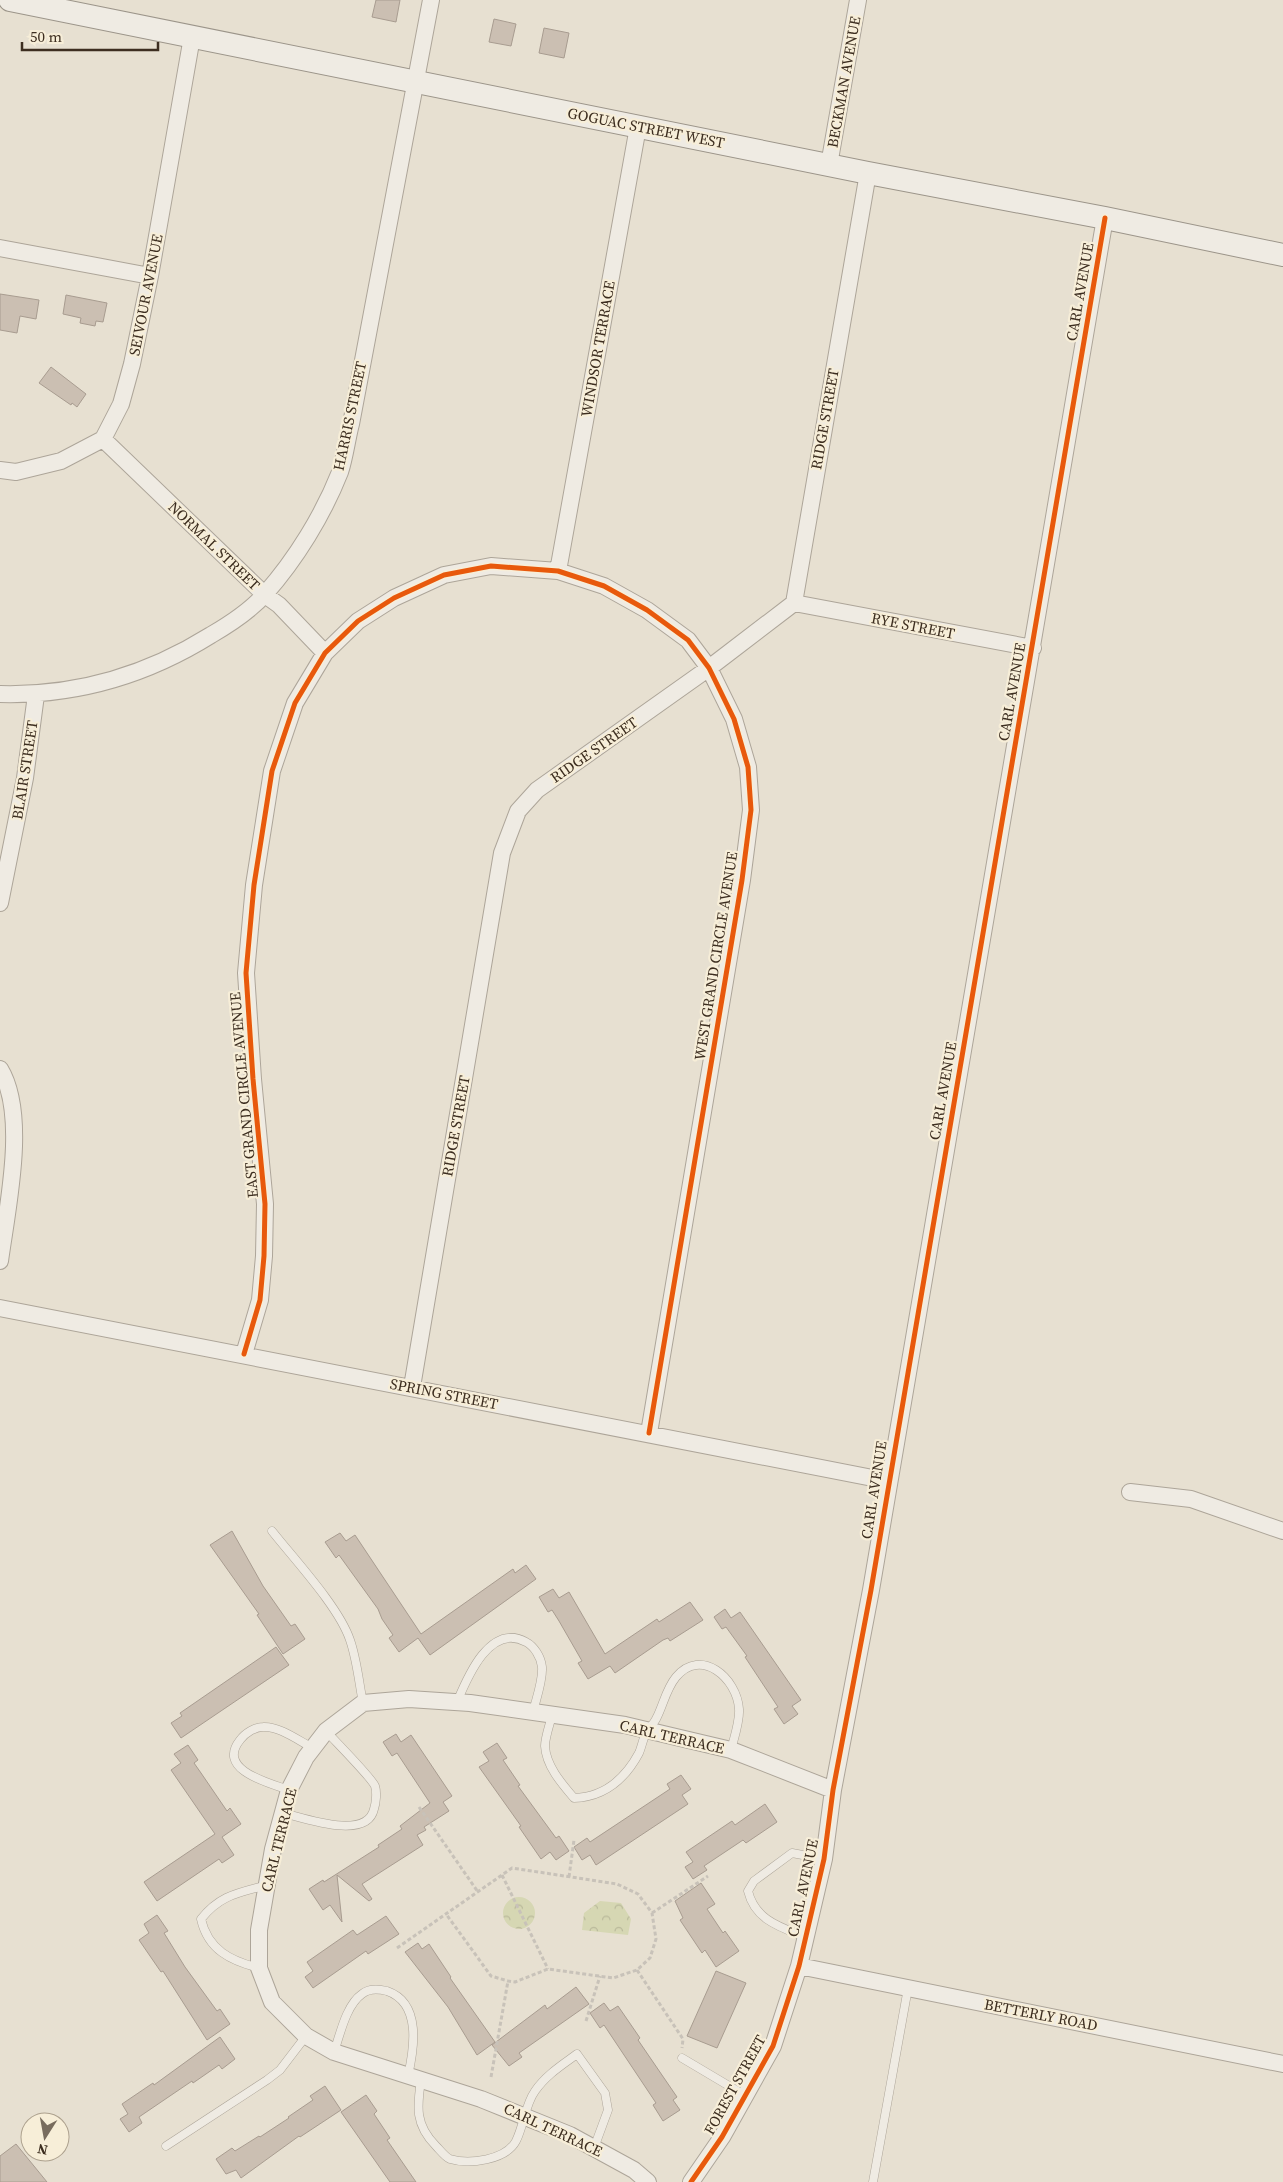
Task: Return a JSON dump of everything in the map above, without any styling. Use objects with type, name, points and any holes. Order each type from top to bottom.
[{"type":"street","name":"GOGUAC STREET WEST","points":[[10,0],[868,173],[1283,254]]},
{"type":"street","name":"HARRIS STREET","points":[[0,694],[36,695],[86,687],[137,673],[186,651],[226,626],[265,594],[296,553],[320,516],[340,470],[431,0]]},
{"type":"street","name":"BECKMAN AVENUE","points":[[829,165],[858,0]]},
{"type":"street","name":"SEIVOUR AVENUE","points":[[103,439],[121,404],[132,364],[150,276],[192,37]]},
{"type":"street","name":"WINDSOR TERRACE","points":[[558,571],[638,127]]},
{"type":"street","name":"RIDGE STREET","points":[[412,1387],[502,853],[518,811],[537,790],[709,668],[794,603],[868,173]]},
{"type":"street","name":"CARL AVENUE","points":[[799,1966],[824,1859],[833,1790],[871,1590],[888,1480],[1033,648],[1105,218]]},
{"type":"street","points":[[0,248],[150,276]]},
{"type":"street","points":[[0,470],[16,472],[61,461],[103,439]]},
{"type":"street","name":"NORMAL STREET","points":[[103,439],[278,605],[325,653]]},
{"type":"street","name":"EAST GRAND CIRCLE AVENUE","points":[[244,1354],[260,1300],[264,1256],[265,1204],[253,1079],[246,973],[254,884],[272,771],[295,703],[325,653],[358,621],[394,598],[444,575],[491,566],[558,571]]},
{"type":"street","name":"WEST GRAND CIRCLE AVENUE","points":[[558,571],[604,586],[647,610],[688,640],[709,668],[734,719],[748,767],[751,810],[741,890],[649,1433]]},
{"type":"street","name":"RYE STREET","points":[[794,603],[1033,648]]},
{"type":"street","name":"BLAIR STREET","points":[[0,903],[25,778],[36,695]]},
{"type":"street","points":[[0,1069],[4,1076],[14,1118],[12,1167],[0,1261]]},
{"type":"street","name":"SPRING STREET","points":[[0,1308],[888,1480]]},
{"type":"street","points":[[1130,1492],[1190,1499],[1283,1531]]},
{"type":"street","name":"CARL TERRACE","points":[[648,2182],[634,2170],[570,2135],[482,2099],[334,2052],[306,2036],[272,2002],[259,1968],[259,1930],[267,1885],[289,1790],[313,1748],[326,1731],[363,1703],[409,1698],[457,1702],[624,1725],[731,1750],[833,1790]]},
{"type":"street","name":"BETTERLY ROAD","points":[[799,1966],[1283,2064]]},
{"type":"street","name":"FOREST STREET","points":[[691,2182],[746,2096],[774,2046],[799,1966]]},
{"type":"lane","points":[[272,1531],[335,1612],[346,1630],[363,1703]]},
{"type":"lane","points":[[457,1702],[468,1674],[489,1647],[504,1639],[520,1638],[530,1644],[539,1655],[542,1667],[533,1712]]},
{"type":"lane","points":[[552,1715],[545,1746],[551,1765],[561,1783],[574,1798],[590,1797],[605,1792],[626,1774],[639,1752],[647,1731],[656,1720],[676,1677],[689,1667],[701,1665],[713,1667],[722,1674],[734,1692],[739,1709],[731,1750]]},
{"type":"lane","points":[[289,1790],[253,1778],[240,1769],[234,1758],[234,1748],[241,1738],[252,1730],[264,1727],[282,1732],[313,1748]]},
{"type":"lane","points":[[283,1813],[335,1825],[354,1826],[366,1821],[373,1814],[376,1802],[375,1786],[326,1731]]},
{"type":"lane","points":[[805,1937],[766,1921],[751,1904],[748,1891],[754,1881],[792,1853],[824,1859]]},
{"type":"lane","points":[[259,1968],[226,1958],[210,1940],[201,1920],[209,1908],[227,1895],[267,1885]]},
{"type":"lane","points":[[334,2052],[350,2009],[362,1994],[377,1988],[399,1998],[408,2009],[413,2025],[419,2121],[430,2141],[448,2158],[468,2162],[500,2155],[515,2142],[534,2093],[546,2078],[577,2054],[605,2093],[608,2110],[594,2148]]},
{"type":"lane","points":[[874,2182],[908,1988]]},
{"type":"lane","points":[[166,2146],[280,2070],[306,2036]]},
{"type":"lane","points":[[682,2058],[746,2096]]},
{"type":"path","points":[[419,1807],[478,1892]]},
{"type":"path","points":[[569,1877],[574,1840]]},
{"type":"path","points":[[397,1948],[512,1868],[617,1884],[638,1894],[652,1913],[656,1939],[650,1958],[637,1970],[613,1978],[548,1968],[516,1982],[491,1976],[446,1914]]},
{"type":"path","points":[[502,1875],[548,1968]]},
{"type":"path","points":[[652,1913],[708,1876]]},
{"type":"path","points":[[637,1970],[683,2039],[682,2058]]},
{"type":"path","points":[[586,2022],[600,1976]]},
{"type":"path","points":[[491,2077],[508,1981]]},
{"type":"green space","points":[[519,1897],[525,1898],[530,1902],[534,1907],[534,1919],[530,1924],[525,1928],[519,1929],[513,1928],[508,1924],[504,1919],[503,1913],[504,1907],[508,1902],[513,1898]]},
{"type":"green space","points":[[600,1901],[621,1903],[631,1919],[628,1935],[582,1930],[584,1913]]},
{"type":"building","points":[[376,0],[400,0],[396,22],[372,17]]},
{"type":"building","points":[[494,19],[516,24],[511,46],[489,42]]},
{"type":"building","points":[[544,28],[569,33],[564,58],[539,53]]},
{"type":"building","points":[[0,294],[39,300],[36,319],[20,316],[17,333],[0,330]]},
{"type":"building","points":[[66,295],[107,303],[103,322],[96,321],[95,326],[80,323],[81,318],[63,314]]},
{"type":"building","points":[[51,367],[86,394],[77,407],[72,403],[71,405],[39,383]]},
{"type":"building","points":[[232,1531],[263,1586],[291,1626],[295,1624],[305,1639],[283,1654],[257,1615],[259,1614],[210,1545]]},
{"type":"building","points":[[340,1533],[346,1541],[355,1535],[421,1634],[513,1569],[515,1573],[526,1565],[536,1579],[430,1655],[418,1638],[399,1652],[389,1638],[393,1635],[382,1619],[378,1609],[339,1555],[336,1558],[325,1542]]},
{"type":"building","points":[[553,1589],[559,1598],[569,1592],[605,1654],[657,1619],[659,1622],[690,1602],[703,1620],[670,1641],[668,1638],[663,1640],[615,1673],[610,1666],[588,1679],[578,1663],[582,1661],[559,1621],[552,1610],[548,1612],[539,1597]]},
{"type":"building","points":[[725,1609],[731,1618],[740,1612],[801,1700],[792,1706],[798,1714],[784,1724],[774,1709],[778,1707],[745,1657],[747,1656],[726,1627],[722,1629],[714,1617]]},
{"type":"building","points":[[276,1647],[289,1665],[181,1738],[171,1723],[182,1716],[180,1713]]},
{"type":"building","points":[[396,1734],[401,1742],[411,1735],[452,1796],[443,1802],[449,1811],[424,1827],[426,1830],[417,1835],[423,1845],[362,1884],[372,1899],[369,1901],[337,1875],[342,1922],[330,1905],[323,1910],[309,1889],[323,1880],[324,1882],[379,1847],[378,1845],[402,1829],[400,1826],[430,1803],[397,1753],[392,1756],[383,1742]]},
{"type":"building","points":[[497,1743],[507,1758],[503,1760],[520,1785],[518,1786],[556,1838],[559,1836],[569,1851],[556,1860],[550,1852],[541,1859],[519,1827],[521,1826],[479,1767],[489,1761],[483,1752]]},
{"type":"building","points":[[188,1745],[198,1760],[194,1763],[227,1811],[230,1808],[241,1824],[222,1837],[234,1855],[222,1863],[219,1859],[157,1901],[144,1882],[215,1834],[171,1770],[181,1763],[174,1754]]},
{"type":"building","points":[[681,1775],[691,1789],[682,1795],[688,1804],[596,1865],[590,1855],[582,1860],[574,1847],[587,1838],[590,1842],[670,1789],[667,1784]]},
{"type":"building","points":[[765,1804],[777,1822],[746,1843],[743,1840],[704,1866],[707,1870],[693,1879],[685,1867],[693,1862],[686,1852],[732,1821],[735,1825]]},
{"type":"building","points":[[701,1883],[715,1904],[707,1909],[723,1933],[725,1931],[739,1951],[716,1967],[705,1950],[702,1953],[680,1920],[683,1918],[675,1901]]},
{"type":"building","points":[[157,1915],[168,1931],[164,1933],[185,1967],[217,2011],[220,2009],[230,2024],[207,2040],[163,1971],[161,1972],[139,1940],[149,1933],[144,1924]]},
{"type":"building","points":[[386,1916],[399,1934],[368,1954],[366,1951],[313,1988],[305,1977],[313,1971],[307,1962],[353,1930],[357,1935]]},
{"type":"building","points":[[418,1943],[422,1949],[429,1944],[450,1978],[495,2042],[477,2055],[448,2007],[405,1952]]},
{"type":"building","points":[[716,1971],[746,1983],[717,2048],[687,2036]]},
{"type":"building","points":[[576,1987],[589,2004],[519,2053],[522,2057],[509,2066],[492,2045],[545,2005],[547,2009]]},
{"type":"building","points":[[604,2003],[610,2011],[618,2006],[640,2038],[638,2040],[677,2097],[673,2100],[680,2110],[663,2121],[653,2105],[656,2103],[604,2025],[600,2028],[590,2013]]},
{"type":"building","points":[[220,2037],[235,2059],[222,2069],[219,2065],[193,2083],[192,2081],[139,2117],[142,2123],[129,2132],[120,2119],[128,2114],[122,2104],[153,2083],[154,2085]]},
{"type":"building","points":[[325,2086],[341,2110],[299,2136],[241,2178],[236,2170],[226,2174],[216,2159],[232,2148],[235,2151],[260,2137],[289,2118],[313,2100],[310,2096]]},
{"type":"building","points":[[366,2095],[377,2111],[374,2114],[390,2138],[387,2140],[416,2182],[390,2182],[341,2112]]},
{"type":"building","points":[[16,2144],[20,2149],[20,2162],[31,2162],[47,2182],[0,2182],[0,2156]]},
{"type":"cycle path","points":[[691,2182],[722,2137],[773,2046],[799,1966],[824,1859],[833,1790],[871,1590],[1105,218]]},
{"type":"cycle path","points":[[244,1354],[260,1300],[264,1256],[265,1204],[253,1079],[246,973],[254,885],[272,771],[295,703],[325,653],[358,621],[394,598],[444,575],[491,566],[558,571],[604,586],[647,610],[688,640],[709,668],[734,719],[748,767],[751,810],[742,880],[649,1433]]}]
